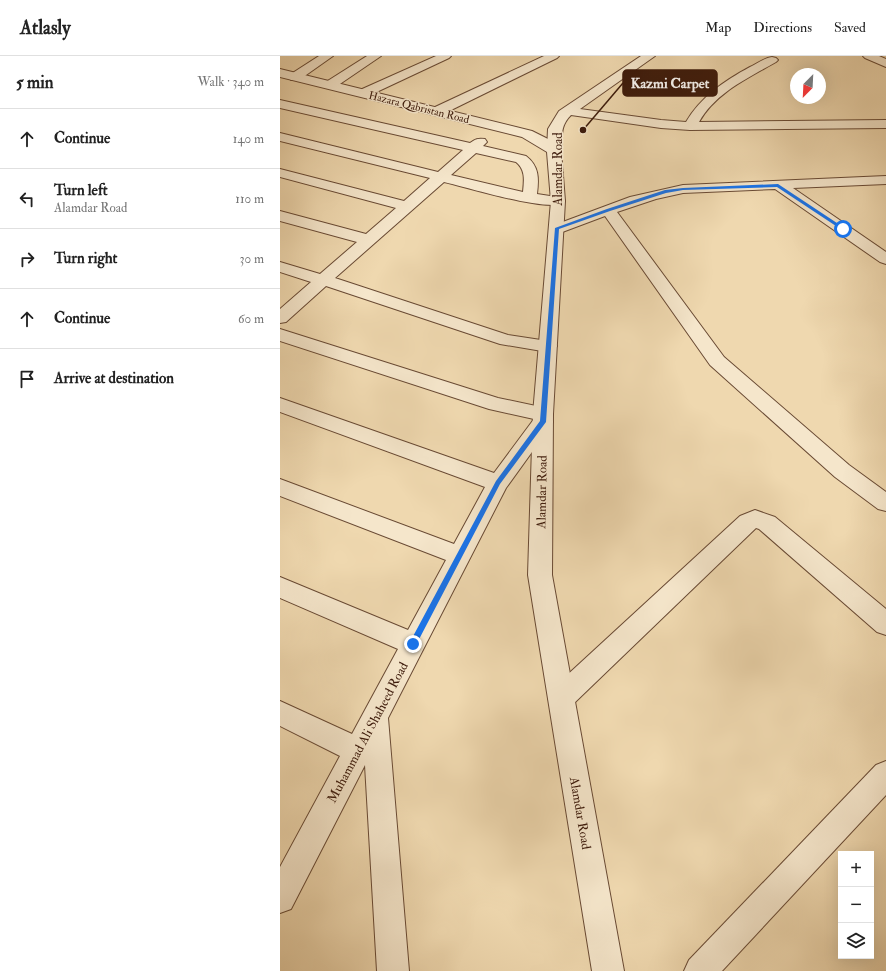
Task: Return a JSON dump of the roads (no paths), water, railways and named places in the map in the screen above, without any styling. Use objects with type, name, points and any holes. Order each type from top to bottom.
[{"type":"street","points":[[295,77],[327,56]]},
{"type":"street","points":[[330,85],[375,56]]},
{"type":"street","points":[[364,93],[445,56]]},
{"type":"street","points":[[438,111],[553,56]]},
{"type":"street","name":"Alamdar Road","points":[[608,971],[540,575],[543,418],[558,201],[554,150],[555,129],[564,114],[650,56]]},
{"type":"street","points":[[869,56],[886,63]]},
{"type":"street","points":[[690,126],[695,115],[714,96],[746,74],[772,60]]},
{"type":"street","name":"Hazara Qabristan Road","points":[[280,73],[527,134],[543,142],[554,150]]},
{"type":"street","points":[[280,104],[521,159],[527,162],[533,175],[529,198]]},
{"type":"street","points":[[568,111],[661,124],[690,126],[886,124]]},
{"type":"street","points":[[280,318],[487,136]]},
{"type":"street","points":[[280,137],[529,198],[558,201]]},
{"type":"street","points":[[280,173],[407,206]]},
{"type":"street","points":[[557,229],[608,210],[665,192],[683,189],[886,180]]},
{"type":"street","points":[[778,185],[886,259]]},
{"type":"street","points":[[608,210],[717,361],[842,471],[886,503]]},
{"type":"street","points":[[280,216],[368,240]]},
{"type":"street","points":[[280,267],[506,340],[548,346]]},
{"type":"street","points":[[280,335],[543,418]]},
{"type":"street","points":[[280,405],[498,483]]},
{"type":"street","name":"Muhammad Ali Shaheed Road","points":[[284,881],[375,717],[498,483],[543,418]]},
{"type":"street","points":[[280,487],[459,556]]},
{"type":"street","points":[[561,698],[748,522],[755,519],[767,523],[886,624]]},
{"type":"street","points":[[280,587],[413,644]]},
{"type":"street","points":[[280,713],[357,750]]},
{"type":"street","points":[[375,717],[393,971]]},
{"type":"street","points":[[700,971],[886,775]]},
{"type":"place","name":"Kazmi Carpet","points":[[583,130]]}]
